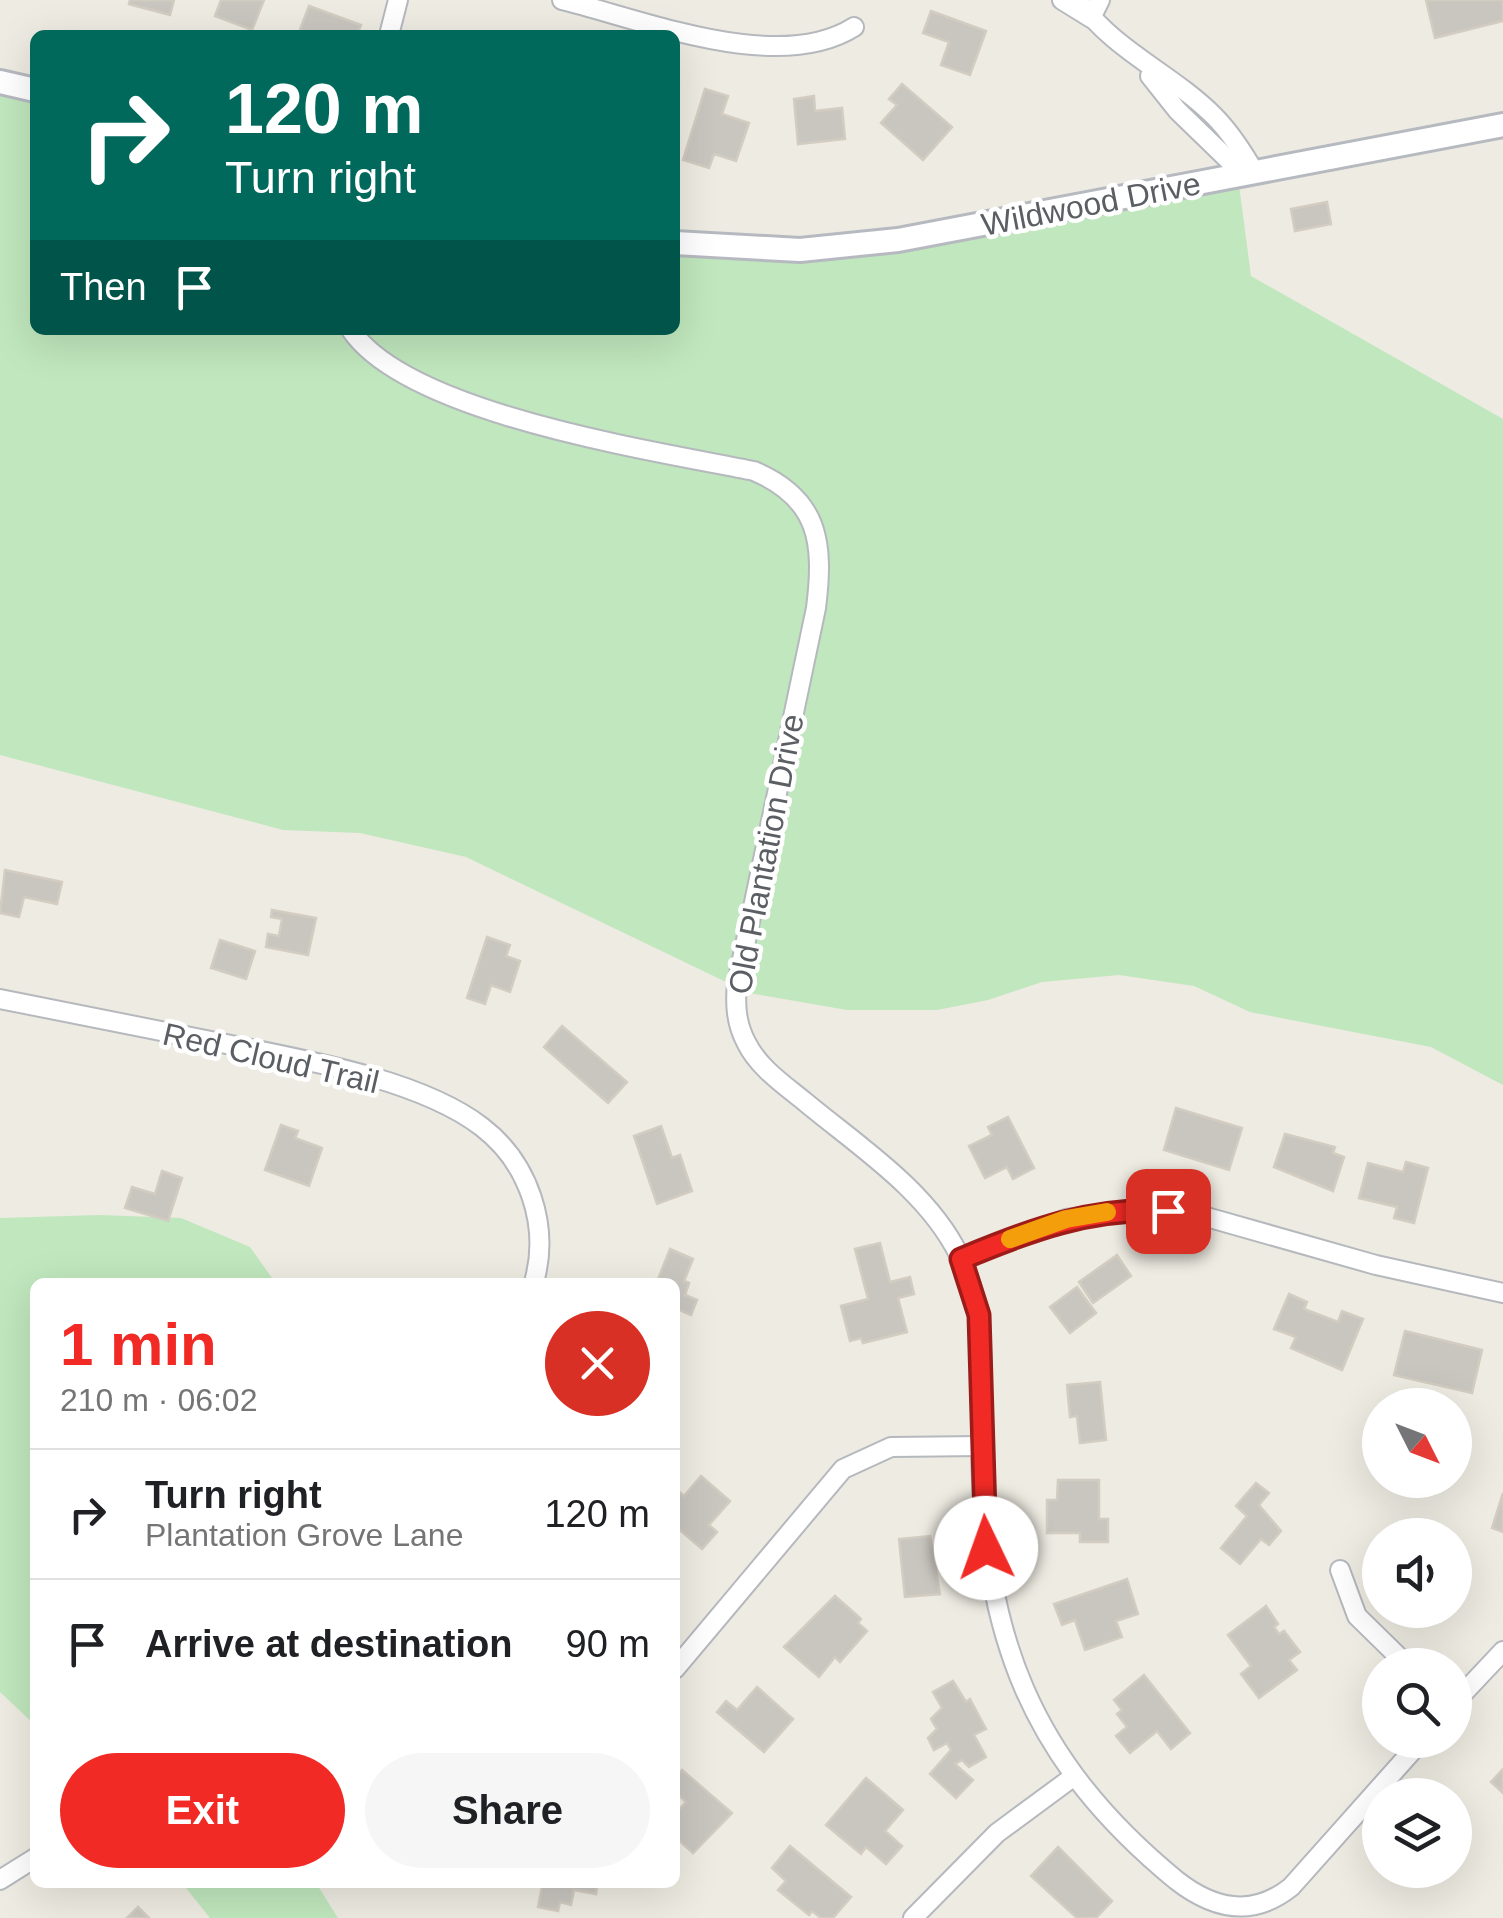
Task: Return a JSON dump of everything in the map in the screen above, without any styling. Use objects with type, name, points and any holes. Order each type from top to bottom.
[{"type":"street","points":[[390,30],[398,0]]},
{"type":"street","points":[[562,0],[760,49],[833,40],[854,27]]},
{"type":"street","points":[[1062,0],[1213,114],[1236,141],[1250,174]]},
{"type":"street","points":[[1078,0],[1090,18]]},
{"type":"street","points":[[1090,18],[1100,0]]},
{"type":"street","points":[[0,82],[30,89]]},
{"type":"street","name":"Wildwood Drive","points":[[680,243],[750,250],[849,246],[1503,125]]},
{"type":"street","name":"Old Plantation Drive","points":[[354,335],[372,355],[398,372],[536,424],[754,471],[786,488],[808,514],[820,552],[816,608],[737,983],[738,1023],[756,1058],[924,1204],[961,1259],[979,1315],[986,1548],[999,1617],[1030,1704],[1073,1777],[1116,1827],[1199,1898],[1241,1909],[1263,1905],[1291,1887],[1406,1758]]},
{"type":"street","name":"Red Cloud Trail","points":[[0,1000],[306,1060],[393,1086],[460,1114],[497,1140],[523,1178],[540,1225],[534,1278]]},
{"type":"street","points":[[961,1259],[1066,1219],[1104,1212],[1168,1211],[1503,1293]]},
{"type":"street","points":[[680,1663],[843,1470],[892,1447],[981,1446]]},
{"type":"street","points":[[1340,1570],[1357,1616],[1390,1648]]},
{"type":"street","points":[[1472,1684],[1503,1651]]},
{"type":"street","points":[[913,1918],[997,1834],[1073,1777]]},
{"type":"street","points":[[0,1880],[30,1861]]},
{"type":"green space","points":[[0,91],[30,98],[30,335],[680,335],[680,252],[802,259],[1239,185],[1251,276],[1503,419],[1503,1085],[1431,1047],[1250,1012],[1194,986],[1119,975],[1042,982],[988,1000],[937,1010],[847,1010],[749,993],[466,857],[360,833],[283,830],[0,755]]},
{"type":"green space","points":[[0,1218],[181,1218],[250,1247],[272,1278],[30,1278],[30,1720],[0,1692]]},
{"type":"green space","points":[[186,1888],[319,1888],[338,1918],[210,1918]]},
{"type":"building","points":[[130,0],[174,0],[170,15],[129,4]]},
{"type":"building","points":[[221,0],[264,0],[252,30],[215,16]]},
{"type":"building","points":[[1426,0],[1503,0],[1503,21],[1435,38]]},
{"type":"building","points":[[309,6],[361,25],[359,30],[300,30]]},
{"type":"building","points":[[931,11],[986,31],[970,75],[941,65],[949,42],[923,33]]},
{"type":"building","points":[[902,84],[952,127],[923,160],[881,123],[897,105],[889,99]]},
{"type":"building","points":[[705,89],[728,96],[722,114],[749,123],[736,161],[714,154],[709,168],[683,160]]},
{"type":"building","points":[[814,96],[815,111],[842,108],[845,139],[798,144],[794,99]]},
{"type":"building","points":[[1327,202],[1331,224],[1295,231],[1291,209]]},
{"type":"building","points":[[5,870],[62,882],[57,904],[24,897],[19,917],[0,913]]},
{"type":"building","points":[[272,910],[316,918],[308,955],[266,947],[268,934],[279,936],[282,919],[271,917]]},
{"type":"building","points":[[487,937],[510,945],[506,956],[520,961],[510,992],[491,985],[485,1004],[467,998]]},
{"type":"building","points":[[220,940],[255,951],[246,979],[211,968]]},
{"type":"building","points":[[562,1026],[627,1082],[608,1103],[544,1047]]},
{"type":"building","points":[[1176,1108],[1242,1128],[1229,1170],[1164,1150]]},
{"type":"building","points":[[1008,1117],[1034,1168],[1013,1179],[1007,1167],[985,1178],[969,1146],[992,1135],[988,1127]]},
{"type":"building","points":[[281,1125],[298,1131],[295,1138],[322,1148],[309,1186],[265,1170]]},
{"type":"building","points":[[661,1126],[672,1158],[680,1155],[692,1191],[657,1204],[634,1136]]},
{"type":"building","points":[[1285,1134],[1335,1147],[1333,1153],[1344,1157],[1333,1191],[1274,1167]]},
{"type":"building","points":[[1406,1162],[1428,1168],[1414,1223],[1394,1218],[1397,1207],[1359,1198],[1368,1163],[1403,1172]]},
{"type":"building","points":[[162,1171],[182,1178],[168,1221],[125,1208],[132,1187],[155,1194]]},
{"type":"building","points":[[880,1243],[890,1282],[910,1277],[914,1294],[898,1298],[907,1332],[863,1343],[861,1338],[850,1341],[841,1306],[868,1299],[855,1249]]},
{"type":"building","points":[[670,1249],[693,1259],[684,1281],[689,1283],[685,1295],[697,1300],[691,1315],[680,1310],[680,1278],[659,1278]]},
{"type":"building","points":[[1117,1255],[1131,1276],[1093,1303],[1079,1282]]},
{"type":"building","points":[[1077,1287],[1096,1313],[1070,1333],[1050,1307]]},
{"type":"building","points":[[1289,1294],[1307,1302],[1304,1309],[1338,1322],[1342,1311],[1363,1319],[1342,1370],[1291,1348],[1296,1337],[1274,1329]]},
{"type":"building","points":[[1405,1331],[1482,1350],[1472,1393],[1472,1388],[1450,1388],[1394,1375]]},
{"type":"building","points":[[1100,1382],[1106,1440],[1080,1443],[1077,1416],[1070,1417],[1067,1385]]},
{"type":"building","points":[[701,1476],[730,1501],[709,1525],[717,1532],[702,1549],[680,1530],[680,1492],[684,1496]]},
{"type":"building","points":[[1058,1480],[1099,1480],[1099,1519],[1108,1519],[1108,1542],[1080,1542],[1080,1533],[1047,1533],[1047,1500],[1057,1500]]},
{"type":"building","points":[[1256,1483],[1269,1493],[1259,1505],[1281,1531],[1269,1545],[1261,1539],[1240,1564],[1221,1548],[1247,1516],[1236,1506]]},
{"type":"building","points":[[1503,1493],[1503,1532],[1492,1528]]},
{"type":"building","points":[[930,1536],[940,1594],[905,1597],[899,1539]]},
{"type":"building","points":[[1127,1579],[1138,1614],[1116,1621],[1122,1637],[1085,1650],[1075,1620],[1062,1625],[1054,1604]]},
{"type":"building","points":[[835,1596],[861,1619],[858,1623],[867,1631],[840,1662],[835,1657],[819,1677],[784,1647]]},
{"type":"building","points":[[1266,1606],[1278,1624],[1274,1627],[1279,1634],[1284,1631],[1300,1652],[1289,1660],[1297,1670],[1259,1698],[1241,1674],[1251,1666],[1228,1635]]},
{"type":"building","points":[[1144,1675],[1190,1733],[1171,1749],[1157,1731],[1130,1753],[1116,1736],[1127,1727],[1117,1714],[1122,1710],[1114,1700]]},
{"type":"building","points":[[953,1681],[966,1702],[970,1699],[986,1729],[974,1735],[986,1757],[969,1767],[962,1760],[955,1764],[973,1780],[956,1798],[930,1774],[951,1750],[947,1743],[934,1750],[928,1738],[937,1729],[931,1719],[942,1708],[933,1692]]},
{"type":"building","points":[[757,1687],[793,1719],[764,1752],[717,1712],[726,1701],[737,1710]]},
{"type":"building","points":[[1503,1769],[1503,1793],[1491,1782]]},
{"type":"building","points":[[682,1770],[732,1813],[693,1853],[680,1841],[680,1809],[686,1802],[680,1797]]},
{"type":"building","points":[[866,1778],[903,1810],[885,1831],[902,1846],[886,1864],[866,1847],[861,1854],[826,1825]]},
{"type":"building","points":[[790,1846],[851,1897],[833,1918],[821,1918],[812,1911],[809,1915],[778,1890],[786,1881],[772,1868]]},
{"type":"building","points":[[1058,1847],[1112,1901],[1096,1918],[1077,1918],[1031,1876]]},
{"type":"building","points":[[542,1888],[597,1888],[596,1894],[574,1890],[571,1905],[560,1902],[558,1911],[538,1907]]},
{"type":"building","points":[[138,1907],[149,1918],[127,1918]]},
{"type":"slow traffic","points":[[1010,1239],[1066,1219],[1107,1212]]},
{"type":"route","points":[[986,1548],[979,1315],[961,1259],[1066,1219],[1141,1209],[1168,1211]]}]
